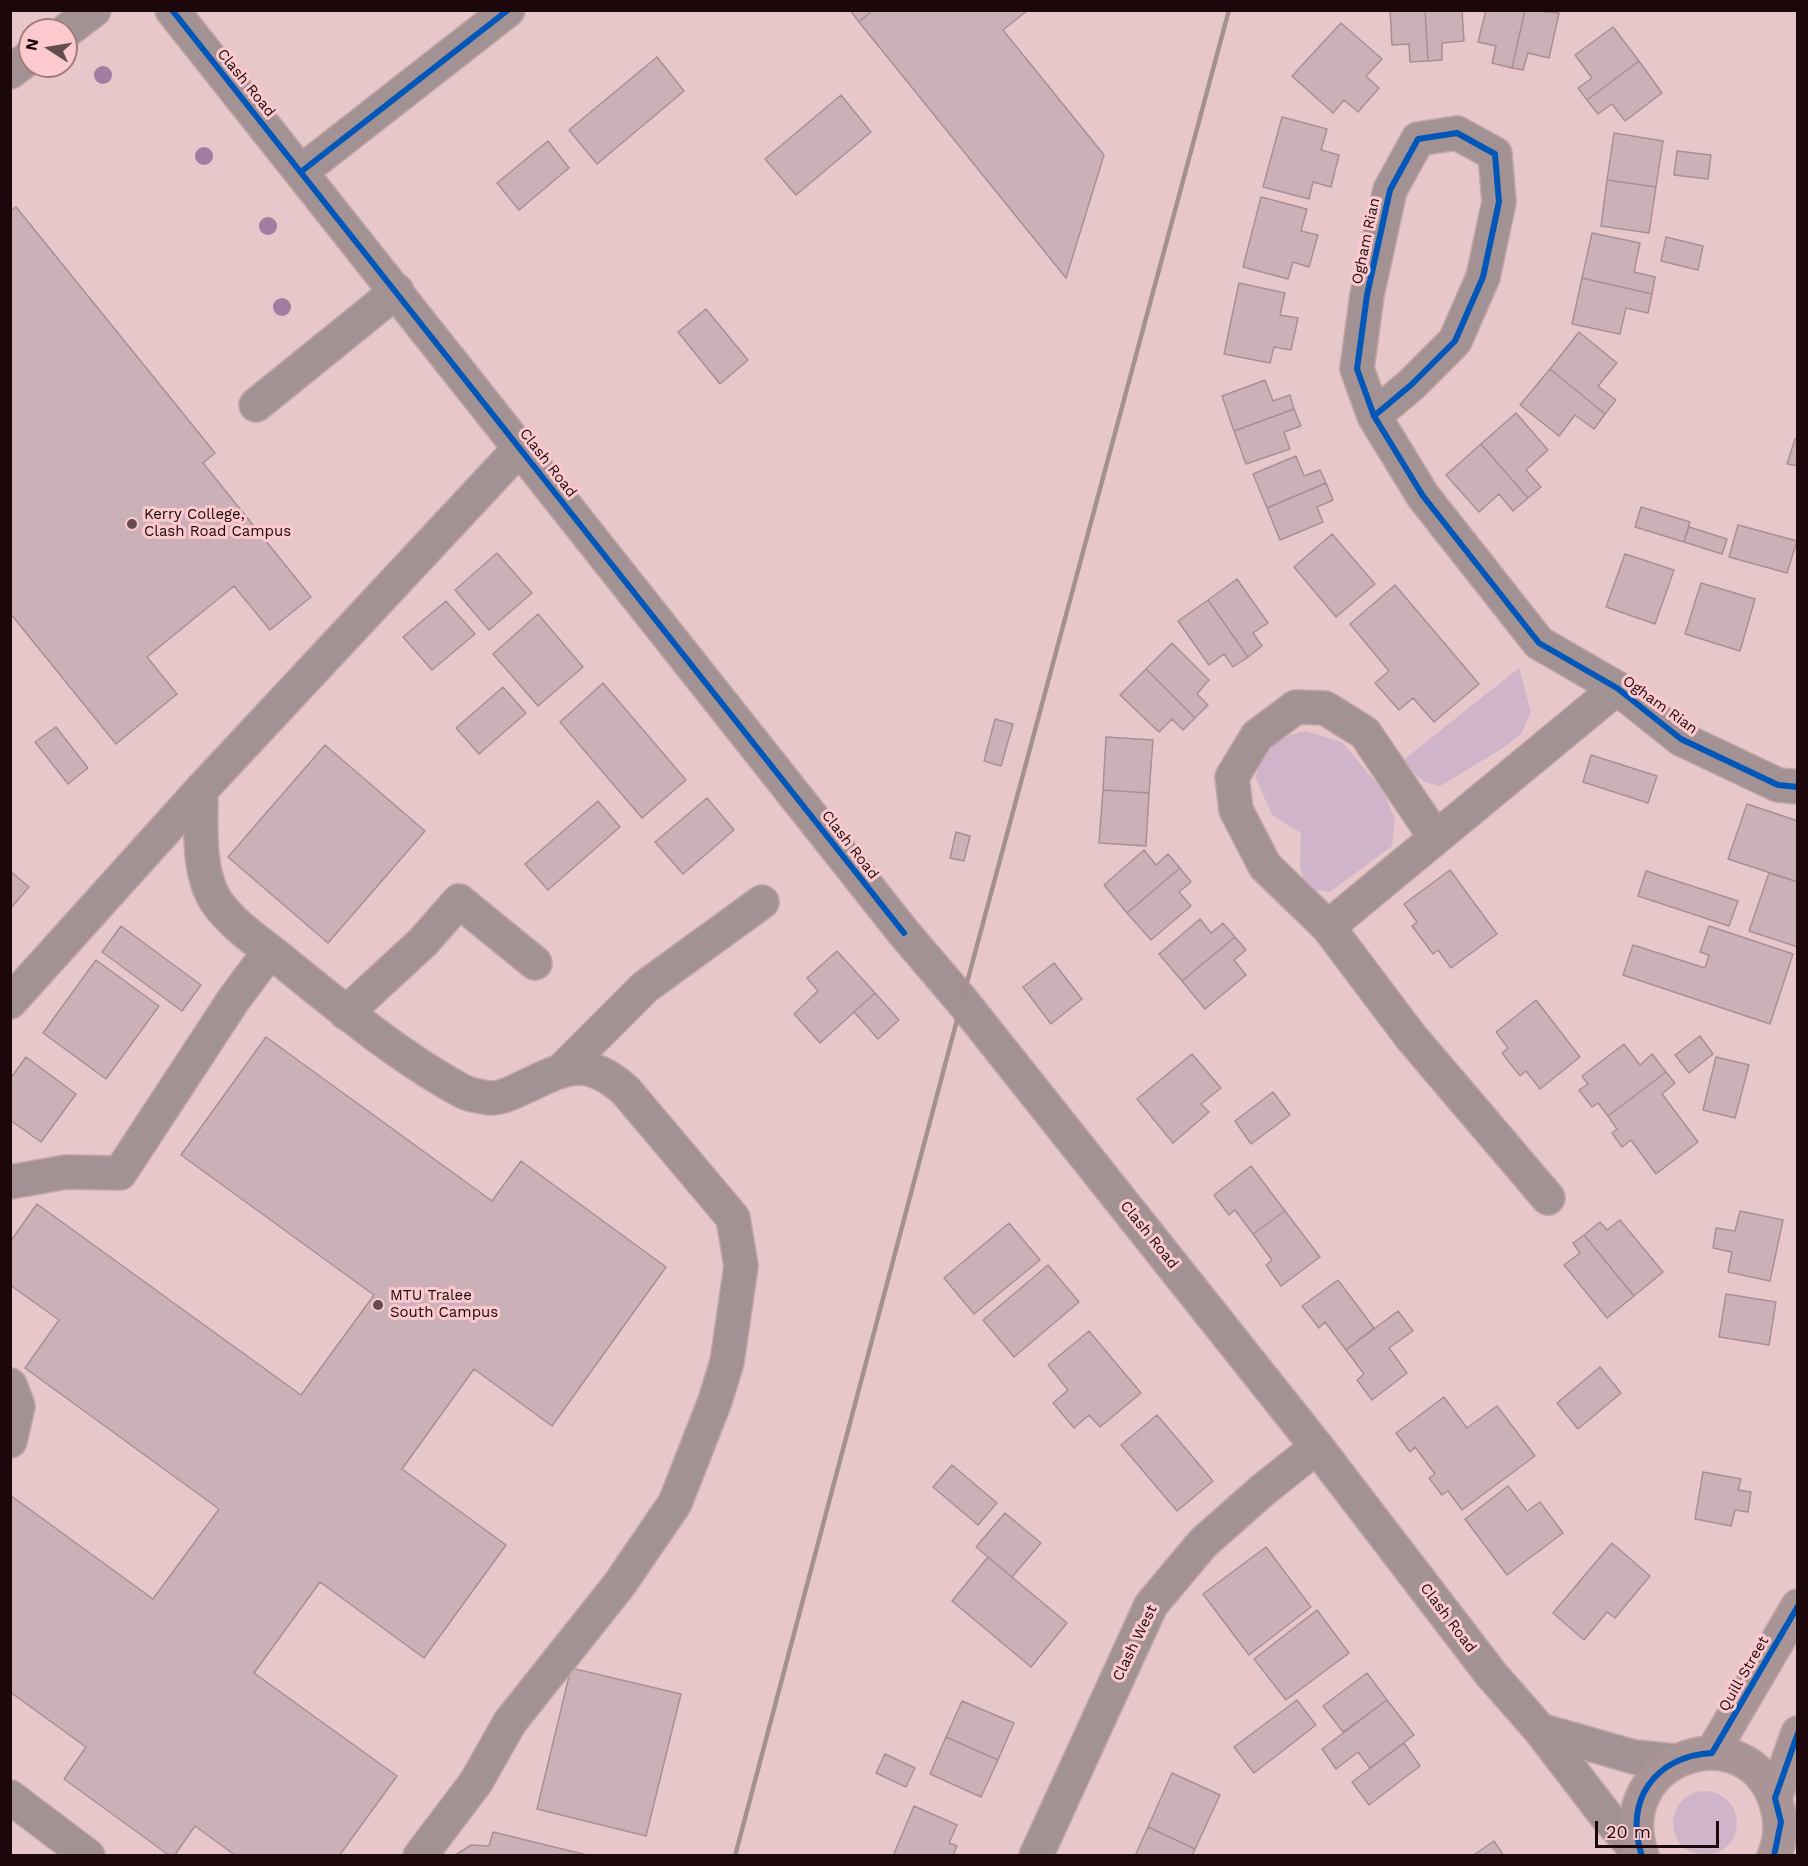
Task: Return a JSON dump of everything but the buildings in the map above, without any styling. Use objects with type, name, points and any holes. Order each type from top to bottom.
[{"type":"main road","name":"Quill Street","points":[[1712,1753],[1797,1606]]},
{"type":"main road","points":[[1774,1856],[1785,1816],[1797,1733]]},
{"type":"main road","points":[[1642,1856],[1636,1828],[1641,1797],[1659,1772],[1675,1761],[1697,1754],[1712,1753],[1740,1760],[1753,1768],[1764,1779],[1785,1816]]},
{"type":"street","points":[[78,22],[94,10]]},
{"type":"street","name":"Clash Road","points":[[172,10],[302,171],[904,933],[962,1001],[1317,1447],[1491,1674],[1540,1730],[1607,1816],[1642,1856]]},
{"type":"street","points":[[302,171],[508,10]]},
{"type":"street","name":"Ogham Rian","points":[[1374,416],[1411,385],[1455,341],[1483,277],[1499,201],[1495,154],[1457,133],[1418,139],[1390,190],[1367,295],[1357,369],[1374,416],[1423,496],[1539,643],[1617,688],[1681,739],[1778,785],[1797,787]]},
{"type":"street","points":[[256,405],[397,291]]},
{"type":"street","points":[[10,1002],[201,790],[520,447]]},
{"type":"street","name":"Ogham Rian","points":[[1328,927],[1617,688]]},
{"type":"street","points":[[1435,837],[1365,733],[1325,708],[1296,707],[1257,736],[1232,777],[1236,810],[1265,866],[1328,927],[1411,1037],[1548,1198]]},
{"type":"street","points":[[201,790],[201,838],[207,877],[216,901],[243,930],[346,1012],[466,1093],[493,1098],[515,1092],[573,1068],[645,987],[762,902]]},
{"type":"street","points":[[346,1012],[423,942],[459,901],[535,963]]},
{"type":"street","points":[[10,1182],[66,1172],[120,1173],[234,999],[270,951]]},
{"type":"street","points":[[420,1856],[476,1782],[510,1722],[619,1585],[675,1503],[715,1401],[727,1362],[741,1266],[733,1218],[626,1091],[607,1074],[573,1068]]},
{"type":"street","points":[[10,1384],[18,1406],[10,1441]]},
{"type":"street","name":"Clash West","points":[[1036,1856],[1151,1605],[1203,1543],[1317,1447]]},
{"type":"street","points":[[1540,1730],[1634,1758],[1675,1761]]},
{"type":"street","points":[[10,1797],[88,1856]]},
{"type":"shaded area","points":[[1519,668],[1531,712],[1521,734],[1503,748],[1440,786],[1424,782],[1402,761]]},
{"type":"shaded area","points":[[1305,731],[1342,742],[1383,791],[1395,819],[1392,846],[1330,892],[1316,890],[1305,884],[1300,866],[1301,833],[1272,815],[1255,776],[1273,746],[1286,737]]},
{"type":"shaded area","points":[[1705,1791],[1717,1793],[1728,1800],[1735,1811],[1737,1823],[1735,1835],[1728,1846],[1717,1853],[1705,1855],[1693,1853],[1682,1846],[1675,1835],[1673,1823],[1675,1811],[1682,1800],[1693,1793]]},
{"type":"railway","points":[[735,1856],[1229,10]]},
{"type":"cycle path","points":[[172,10],[904,933]]},
{"type":"cycle path","points":[[302,171],[508,10]]},
{"type":"cycle path","points":[[1374,416],[1411,385],[1455,341],[1483,277],[1499,202],[1495,154],[1457,133],[1418,139],[1390,190],[1367,295],[1357,369],[1374,416],[1423,496],[1539,643],[1617,688],[1681,739],[1778,785],[1798,787]]},
{"type":"cycle path","points":[[1642,1856],[1637,1836],[1637,1817],[1648,1785],[1660,1772],[1674,1763],[1692,1756],[1712,1753],[1798,1606]]},
{"type":"cycle path","points":[[1774,1856],[1781,1822],[1775,1798],[1798,1733]]},
{"type":"place","name":"Kerry College, Clash Road Campus","points":[[132,524]]},
{"type":"place","name":"MTU Tralee South Campus","points":[[378,1305]]}]
